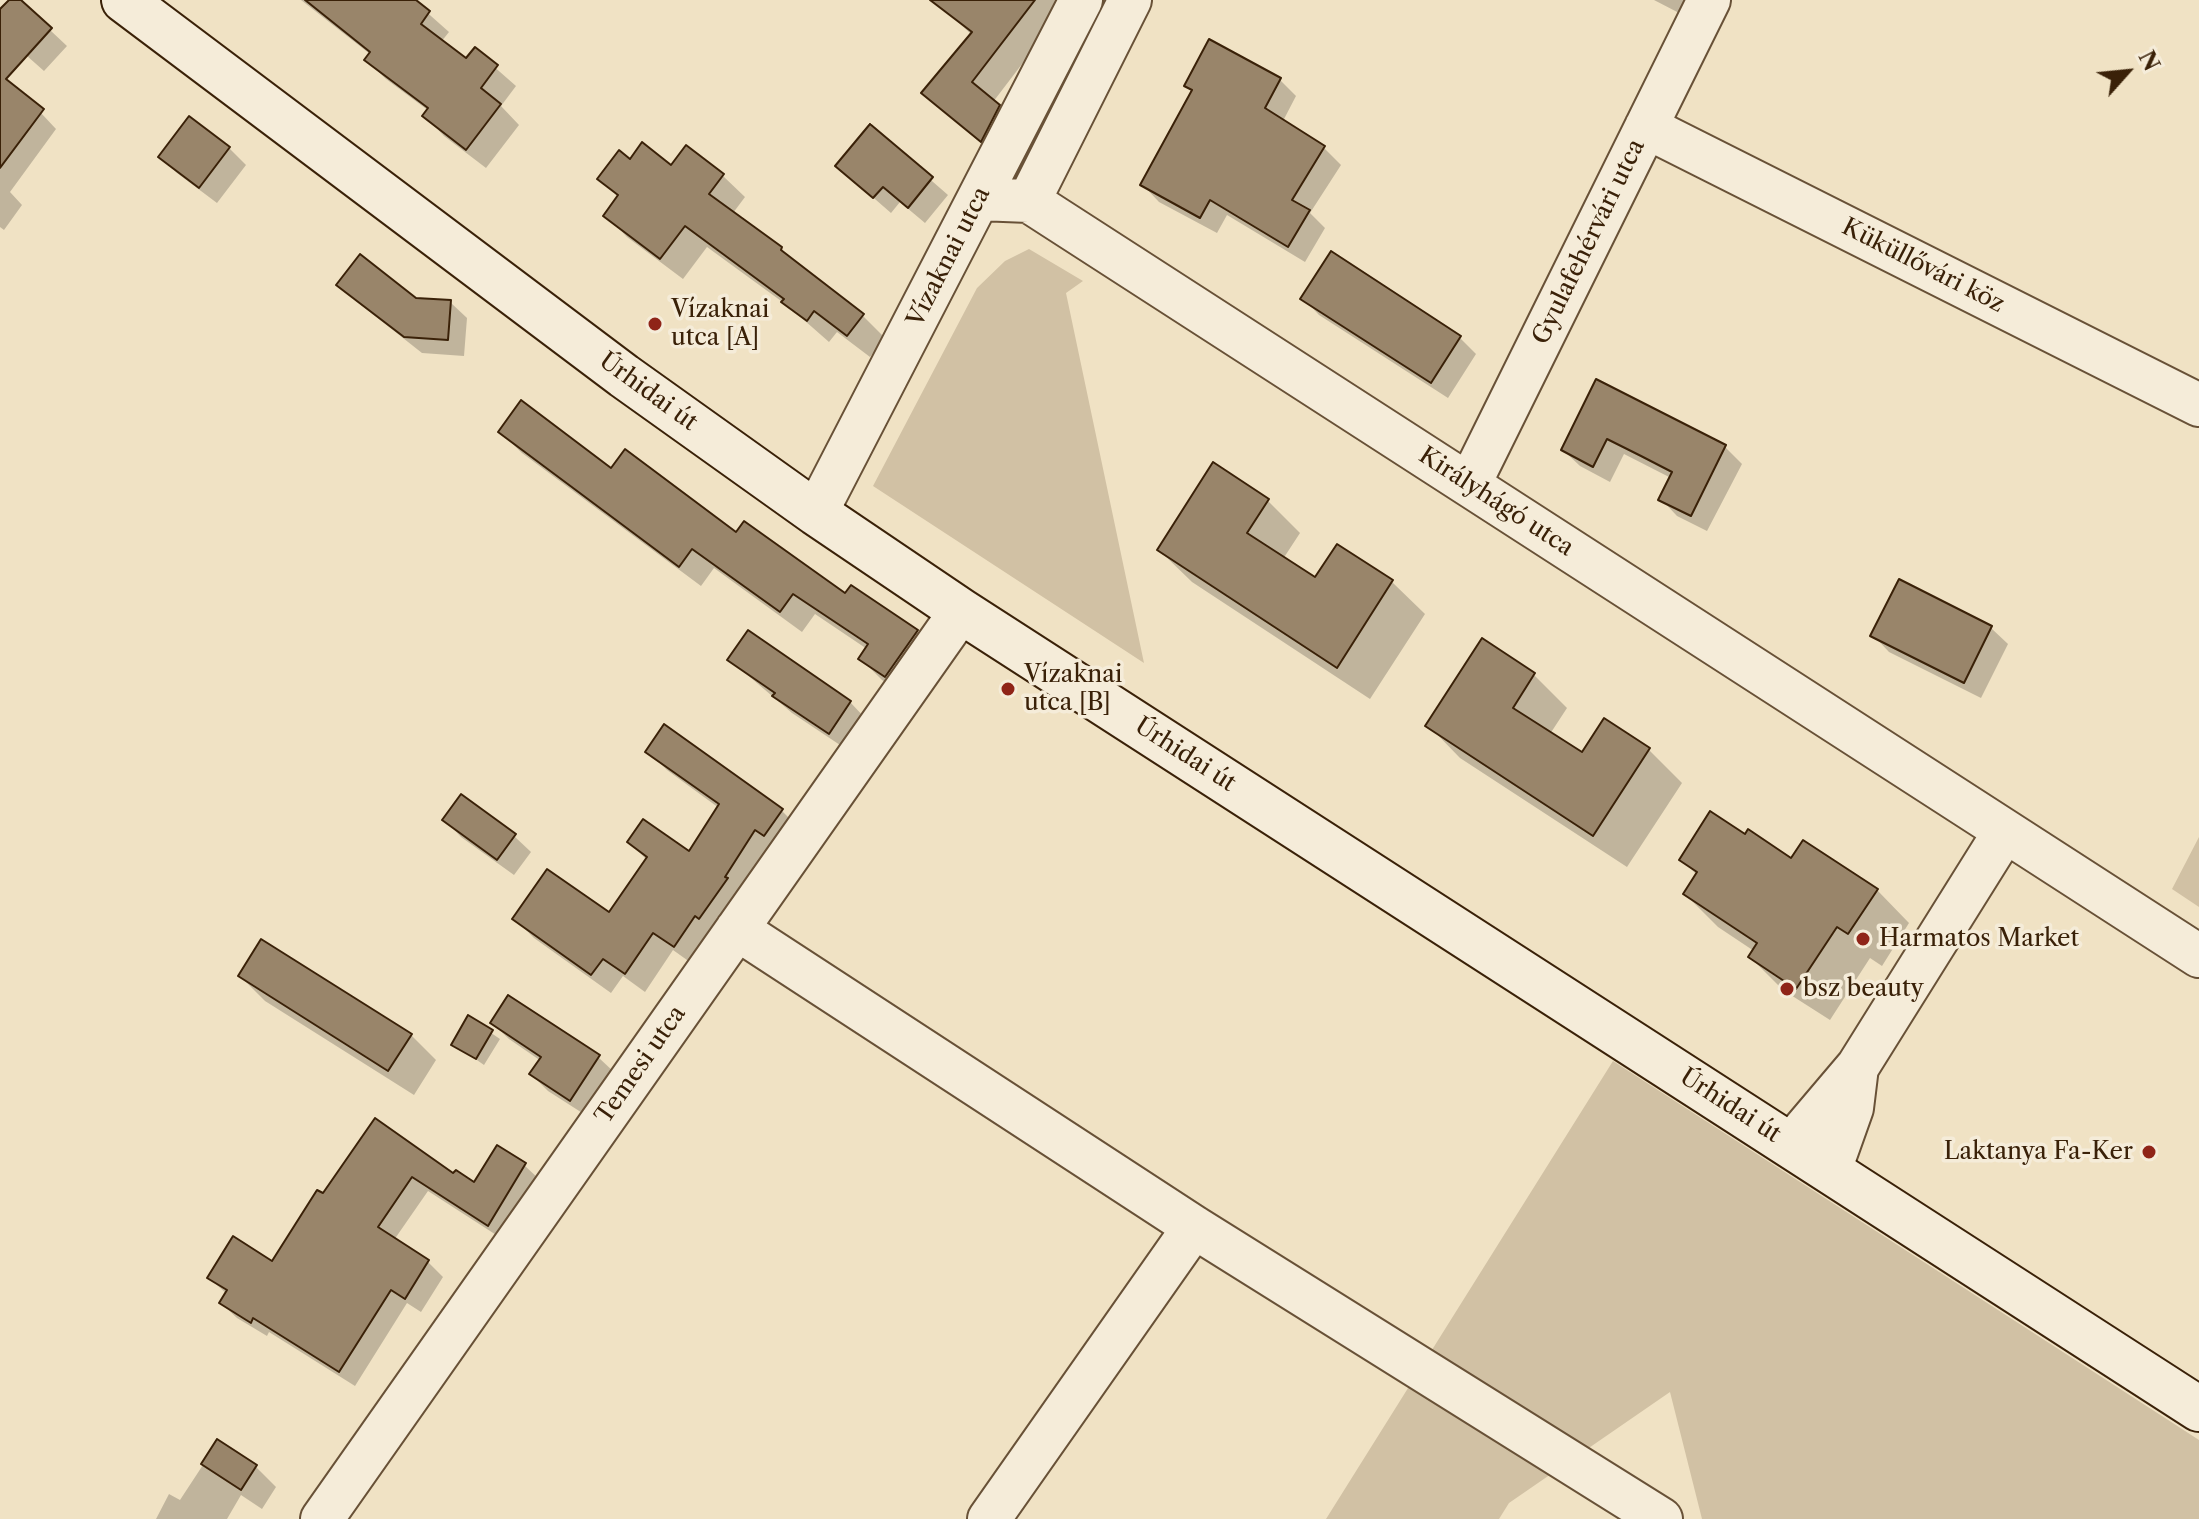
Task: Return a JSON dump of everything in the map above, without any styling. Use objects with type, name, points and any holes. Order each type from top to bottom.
[{"type":"main road","name":"Úrhidai út","points":[[124,0],[624,376],[816,513],[961,611],[2199,1409]]},
{"type":"street","name":"Vízaknai utca","points":[[816,513],[1081,0]]},
{"type":"street","points":[[979,199],[1029,201],[1130,0]]},
{"type":"street","name":"Gyulafehérvári utca","points":[[1469,485],[1709,0]]},
{"type":"street","name":"Küküllővári köz","points":[[1646,127],[2199,405]]},
{"type":"street","name":"Királyhágó utca","points":[[1029,201],[2199,956]]},
{"type":"street","name":"Temesi utca","points":[[322,1519],[961,611]]},
{"type":"street","points":[[1791,1145],[1858,1066],[2005,831]]},
{"type":"street","points":[[737,929],[1194,1227],[1661,1519]]},
{"type":"street","points":[[1830,1170],[1852,1108],[1858,1066]]},
{"type":"street","points":[[989,1519],[1194,1227]]},
{"type":"shaded area","points":[[1029,249],[1083,281],[1066,293],[1144,663],[873,486],[977,288],[1005,261]]},
{"type":"shaded area","points":[[2199,837],[2199,907],[2172,889]]},
{"type":"shaded area","points":[[1613,1061],[2199,1440],[2199,1519],[1702,1519],[1670,1392],[1509,1503],[1499,1519],[1326,1519]]},
{"type":"building","points":[[9,0],[21,0],[52,28],[6,79],[44,109],[0,168],[0,9]]},
{"type":"building","points":[[305,0],[416,0],[430,11],[421,24],[466,58],[475,47],[498,65],[481,88],[501,104],[466,150],[422,116],[428,108],[364,60],[370,52]]},
{"type":"building","points":[[930,0],[1035,0],[972,82],[1000,105],[981,142],[921,93],[972,32]]},
{"type":"building","points":[[1209,39],[1281,78],[1265,108],[1325,146],[1292,200],[1310,210],[1288,247],[1210,200],[1200,218],[1140,185],[1192,90],[1184,86]]},
{"type":"building","points":[[189,116],[230,147],[199,188],[158,157]]},
{"type":"building","points":[[870,124],[933,177],[908,208],[883,187],[873,198],[835,166]]},
{"type":"building","points":[[642,142],[671,165],[686,145],[724,174],[709,194],[782,247],[781,250],[864,314],[847,336],[814,311],[807,321],[781,302],[784,299],[685,226],[660,259],[603,216],[618,195],[597,179],[619,150],[630,159]]},
{"type":"building","points":[[1331,251],[1461,336],[1431,383],[1300,299]]},
{"type":"building","points":[[360,254],[416,298],[451,300],[448,340],[404,337],[336,285]]},
{"type":"building","points":[[1596,379],[1726,445],[1691,516],[1658,500],[1672,472],[1641,456],[1607,439],[1593,467],[1561,450]]},
{"type":"building","points":[[521,400],[611,468],[625,449],[736,532],[744,521],[845,593],[851,585],[918,630],[885,677],[858,659],[868,644],[793,594],[780,612],[692,549],[679,567],[498,432]]},
{"type":"building","points":[[1213,462],[1269,499],[1247,533],[1315,577],[1337,544],[1393,580],[1337,668],[1157,550]]},
{"type":"building","points":[[1899,579],[1992,626],[1964,683],[1870,636]]},
{"type":"building","points":[[748,630],[851,701],[829,734],[772,696],[775,693],[727,660]]},
{"type":"building","points":[[1482,638],[1535,673],[1513,708],[1582,752],[1604,718],[1650,748],[1593,836],[1425,726]]},
{"type":"building","points":[[664,724],[783,809],[764,836],[755,830],[725,877],[728,878],[699,919],[695,916],[674,947],[653,933],[625,974],[603,959],[591,975],[512,919],[547,869],[609,912],[647,857],[627,842],[643,819],[689,851],[719,804],[645,752]]},
{"type":"building","points":[[461,794],[516,834],[497,860],[442,820]]},
{"type":"building","points":[[1710,811],[1745,834],[1748,829],[1791,858],[1803,840],[1878,889],[1848,934],[1837,927],[1796,989],[1748,957],[1757,943],[1683,894],[1697,872],[1679,860]]},
{"type":"building","points":[[261,939],[412,1034],[388,1071],[238,976]]},
{"type":"building","points":[[508,995],[600,1055],[570,1101],[529,1074],[541,1057],[490,1023]]},
{"type":"building","points":[[468,1015],[493,1030],[476,1059],[451,1045]]},
{"type":"building","points":[[375,1118],[453,1173],[456,1170],[474,1182],[497,1145],[526,1163],[488,1226],[412,1177],[378,1227],[429,1260],[405,1299],[391,1290],[339,1372],[253,1318],[251,1323],[219,1303],[227,1290],[207,1278],[233,1236],[272,1261],[317,1190],[323,1193]]},
{"type":"building","points":[[217,1439],[257,1465],[241,1490],[201,1464]]},
{"type":"place","name":"Vízaknai utca [A]","points":[[655,324]]},
{"type":"place","name":"Vízaknai utca [B]","points":[[1008,689]]},
{"type":"place","name":"Harmatos Market","points":[[1863,939]]},
{"type":"place","name":"bsz beauty","points":[[1787,989]]},
{"type":"place","name":"Laktanya Fa-Ker","points":[[2149,1152]]}]
